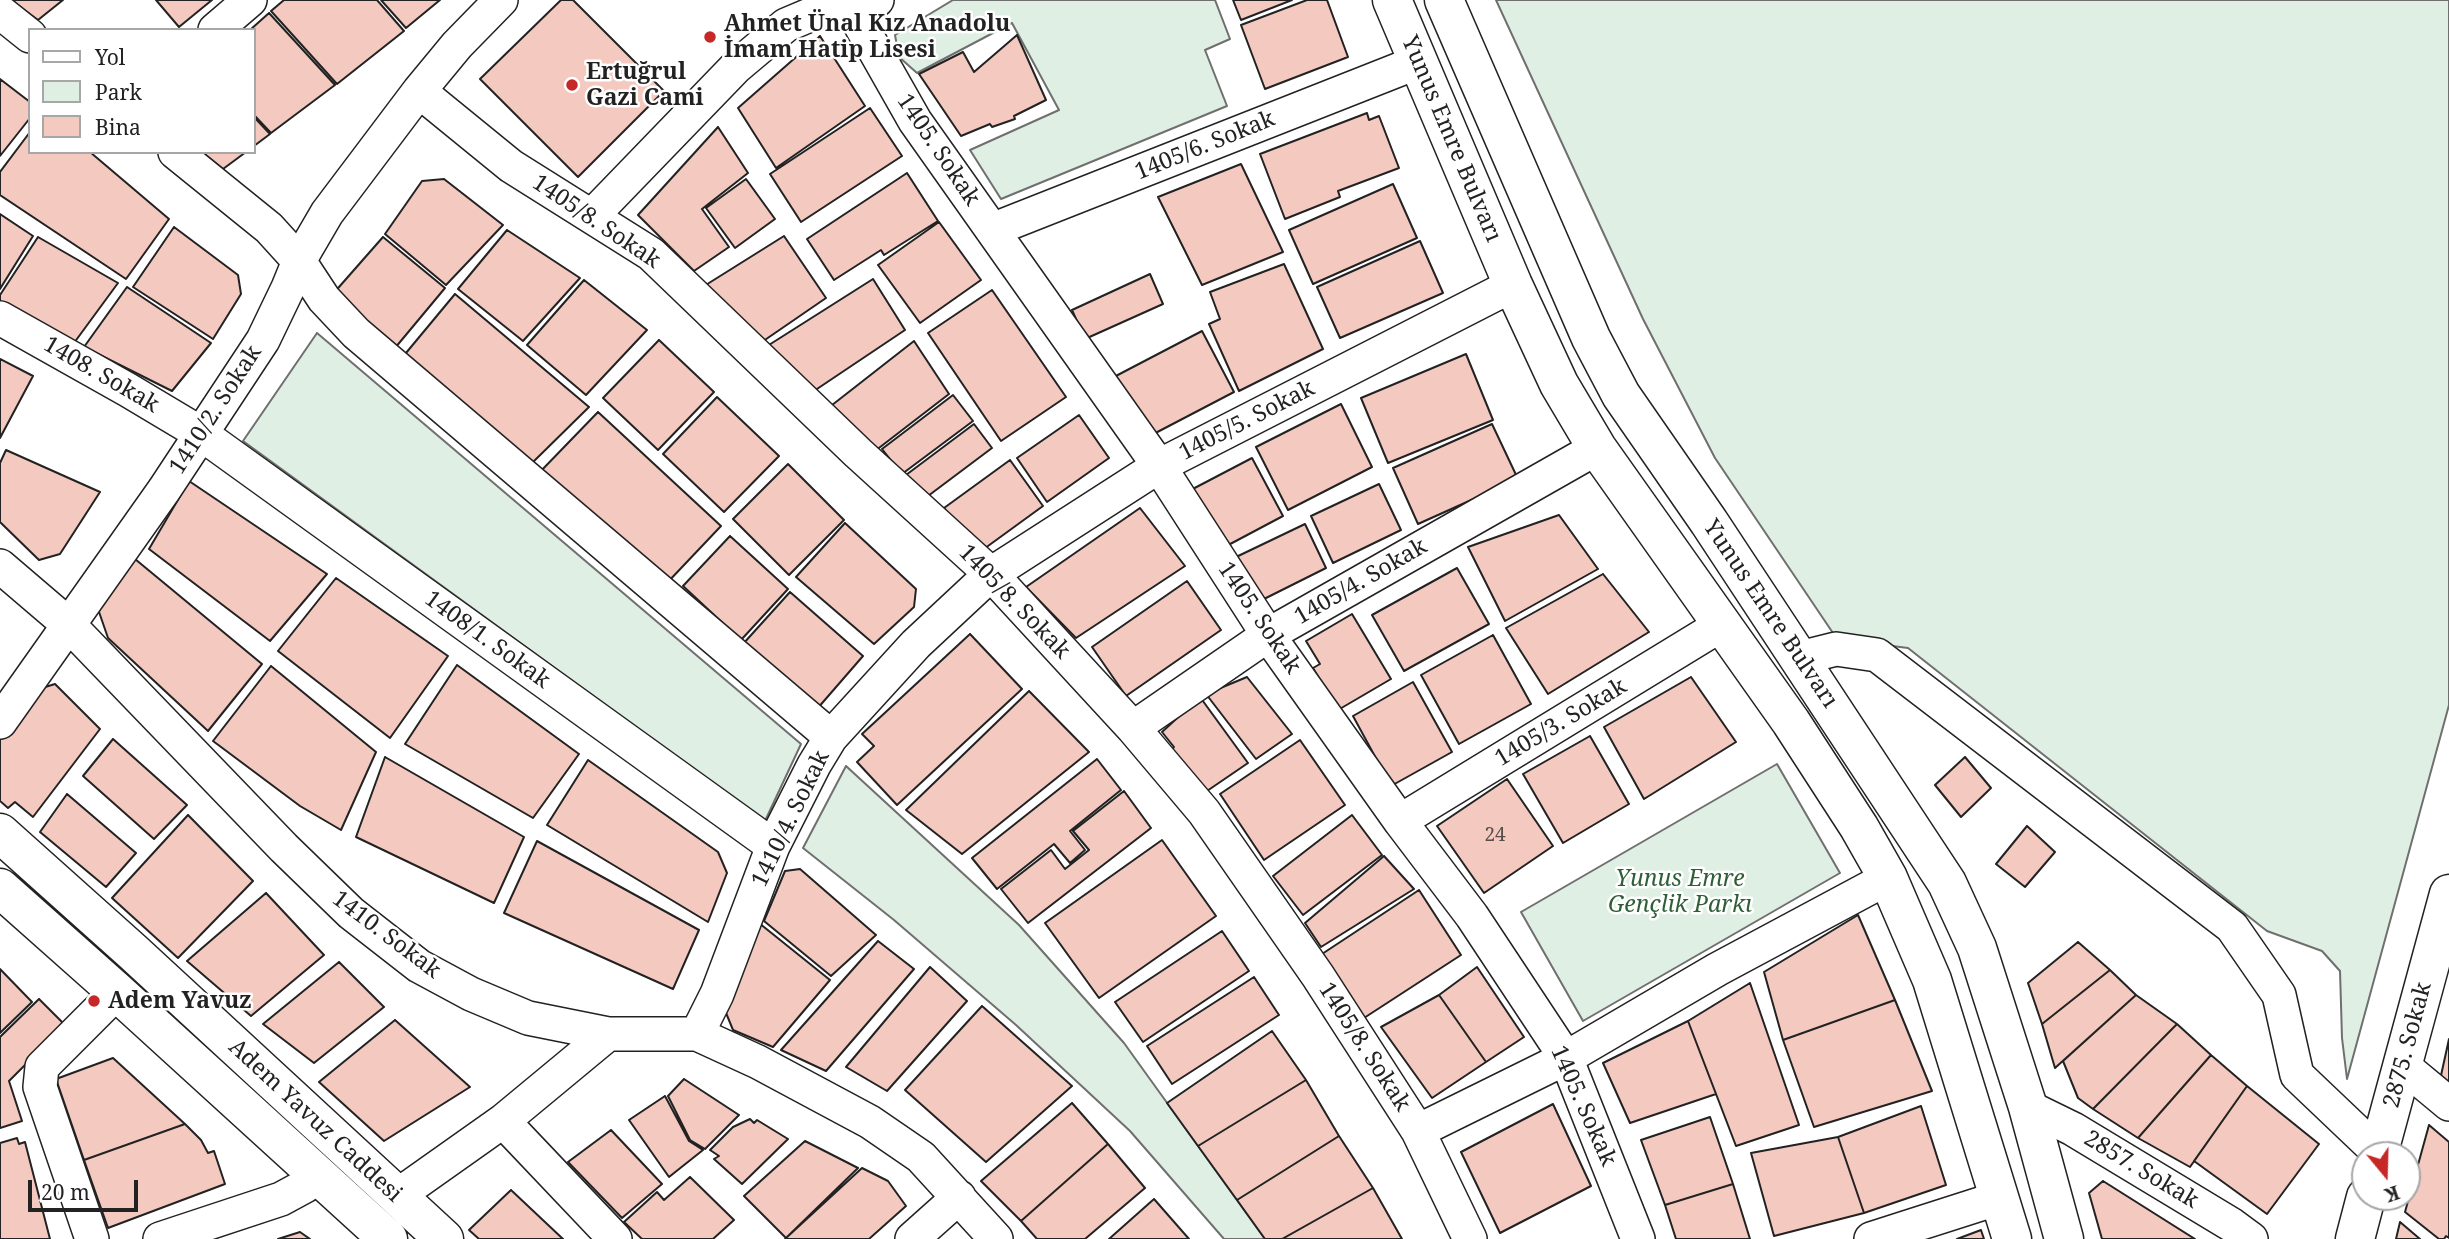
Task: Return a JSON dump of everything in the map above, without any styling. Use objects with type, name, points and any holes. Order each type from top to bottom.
[{"type":"main road","name":"Yunus Emre Bulvarı","points":[[1392,0],[1513,285],[1559,384],[1597,448],[1820,766],[1888,878],[1933,980],[2012,1239]]},
{"type":"main road","name":"Yunus Emre Bulvarı","points":[[1444,0],[1586,326],[1621,395],[1800,658],[1947,883],[1977,948],[2028,1107],[2054,1211],[2064,1239]]},
{"type":"main road","name":"Adem Yavuz Caddesi","points":[[0,833],[444,1239]]},
{"type":"main road","name":"Adem Yavuz Caddesi","points":[[0,888],[388,1239]]},
{"type":"main road","name":"2875. Sokak","points":[[2382,1141],[2449,894]]},
{"type":"main road","points":[[2355,1239],[2362,1211]]},
{"type":"street","points":[[217,28],[250,0]]},
{"type":"street","name":"1410/2. Sokak","points":[[0,722],[164,490],[263,340],[299,261],[327,213],[419,91],[457,45],[501,0]]},
{"type":"street","points":[[592,216],[736,67],[786,25],[812,14],[864,5]]},
{"type":"street","name":"1405. Sokak","points":[[864,5],[915,121],[1158,466],[1268,635],[1400,821],[1472,916],[1566,1058],[1638,1239]]},
{"type":"street","points":[[0,12],[28,34]]},
{"type":"street","name":"1405/6. Sokak","points":[[992,230],[1418,62]]},
{"type":"street","name":"1405/8. Sokak","points":[[419,91],[511,166],[651,254],[858,453],[991,574],[1133,728],[1204,812],[1318,976],[1418,1131],[1470,1239]]},
{"type":"street","points":[[177,154],[269,228],[299,261],[324,299],[356,333],[831,737]]},
{"type":"street","name":"1405/5. Sokak","points":[[991,574],[1158,466],[1513,285]]},
{"type":"street","name":"1408. Sokak","points":[[0,318],[200,433]]},
{"type":"street","name":"1408/1. Sokak","points":[[200,433],[773,846]]},
{"type":"street","name":"1405/4. Sokak","points":[[1133,728],[1268,635],[1597,448]]},
{"type":"street","name":"1410. Sokak","points":[[0,566],[69,625],[322,886],[351,913],[419,966],[471,994],[528,1018],[608,1034],[696,1034],[758,1062],[870,1122],[922,1157],[996,1239]]},
{"type":"street","name":"1410/4. Sokak","points":[[696,1034],[717,994],[773,846],[831,737],[916,644],[991,574]]},
{"type":"street","name":"1405/3. Sokak","points":[[1400,821],[1721,625]]},
{"type":"street","points":[[1800,658],[1836,649],[1877,655],[2232,927],[2278,995],[2297,1075],[2365,1141]]},
{"type":"street","points":[[1418,1131],[1566,1058],[1718,969],[1888,878]]},
{"type":"street","points":[[92,1239],[40,1087],[42,1067],[117,992]]},
{"type":"street","points":[[397,1196],[503,1121],[608,1034]]},
{"type":"street","points":[[2402,1065],[2449,1104]]},
{"type":"street","name":"2857. Sokak","points":[[2028,1107],[2073,1129],[2251,1239]]},
{"type":"street","points":[[503,1121],[615,1239]]},
{"type":"street","points":[[160,1239],[282,1199],[305,1186],[318,1174]]},
{"type":"street","points":[[912,1239],[959,1197]]},
{"type":"street","points":[[1871,1239],[1999,1198]]},
{"type":"green space","points":[[953,0],[1215,0],[1230,39],[1205,50],[1227,106],[1001,199],[970,150],[1059,110],[1012,23],[917,73],[899,57],[895,35]]},
{"type":"green space","points":[[1496,0],[2449,0],[2449,705],[2347,1079],[2342,1038],[2340,971],[2322,951],[2267,931],[1908,648],[1837,639],[1715,458],[1643,319]]},
{"type":"green space","points":[[317,333],[801,744],[765,821],[243,441]]},
{"type":"green space","name":"Yunus Emre Gençlik Parkı","points":[[1777,764],[1840,873],[1583,1021],[1521,912]]},
{"type":"green space","points":[[846,766],[1019,925],[1124,1043],[1265,1239],[1224,1239],[1130,1131],[1016,1025],[894,920],[803,848]]},
{"type":"building","points":[[11,0],[63,0],[38,20]]},
{"type":"building","points":[[156,0],[212,0],[179,27]]},
{"type":"building","points":[[284,0],[377,0],[404,31],[337,84],[271,11]]},
{"type":"building","points":[[381,0],[440,0],[406,28]]},
{"type":"building","name":"Ertuğrul Gazi Cami","points":[[561,0],[573,0],[664,91],[578,177],[480,79]]},
{"type":"building","points":[[1233,0],[1292,0],[1241,20]]},
{"type":"building","points":[[1307,0],[1327,0],[1348,57],[1265,89],[1241,25]]},
{"type":"building","points":[[269,13],[335,85],[271,133],[256,117],[256,28],[252,28]]},
{"type":"building","points":[[1017,35],[1046,100],[1014,116],[1015,119],[992,127],[990,124],[961,136],[919,74],[963,52],[974,72]]},
{"type":"building","points":[[820,36],[865,106],[776,168],[738,108]]},
{"type":"building","points":[[0,79],[28,100],[28,121],[0,156]]},
{"type":"building","points":[[870,108],[902,156],[801,222],[770,174]]},
{"type":"building","points":[[1367,113],[1369,120],[1379,116],[1399,168],[1338,191],[1340,197],[1285,219],[1260,154]]},
{"type":"building","points":[[256,119],[270,134],[256,144]]},
{"type":"building","points":[[718,127],[748,173],[702,209],[729,247],[694,271],[638,215]]},
{"type":"building","points":[[28,135],[28,154],[92,154],[169,219],[126,279],[0,195],[0,172]]},
{"type":"building","points":[[204,154],[243,154],[223,169]]},
{"type":"building","points":[[1241,164],[1283,252],[1202,285],[1158,197]]},
{"type":"building","points":[[907,173],[938,221],[884,255],[881,250],[834,280],[807,239]]},
{"type":"building","points":[[444,179],[503,225],[446,285],[385,234],[422,181]]},
{"type":"building","points":[[746,179],[775,219],[735,248],[706,208]]},
{"type":"building","points":[[1393,184],[1417,238],[1313,284],[1289,230]]},
{"type":"building","points":[[0,214],[33,236],[0,289]]},
{"type":"building","points":[[939,222],[981,280],[920,323],[878,265]]},
{"type":"building","points":[[174,227],[238,275],[241,294],[213,339],[133,287]]},
{"type":"building","points":[[507,230],[580,278],[523,341],[458,289]]},
{"type":"building","points":[[784,236],[826,298],[759,344],[701,288]]},
{"type":"building","points":[[38,237],[118,283],[74,343],[0,301],[0,295]]},
{"type":"building","points":[[383,237],[445,288],[395,348],[332,295]]},
{"type":"building","points":[[1420,241],[1443,293],[1340,338],[1317,287]]},
{"type":"building","points":[[1284,264],[1323,349],[1239,391],[1209,324],[1220,319],[1210,292]]},
{"type":"building","points":[[1150,274],[1163,304],[1085,339],[1072,310]]},
{"type":"building","points":[[873,279],[905,330],[808,395],[761,350]]},
{"type":"building","points":[[584,280],[647,330],[586,395],[527,345]]},
{"type":"building","points":[[127,287],[211,343],[172,391],[84,347]]},
{"type":"building","points":[[992,290],[1066,397],[1001,441],[928,333]]},
{"type":"building","points":[[455,294],[589,407],[530,465],[401,359]]},
{"type":"building","points":[[1202,331],[1234,392],[1144,439],[1112,378]]},
{"type":"building","points":[[659,340],[714,392],[658,450],[603,398]]},
{"type":"building","points":[[914,341],[949,394],[875,451],[827,409]]},
{"type":"building","points":[[1466,354],[1493,420],[1388,463],[1361,398]]},
{"type":"building","points":[[0,359],[33,376],[0,438]]},
{"type":"building","points":[[953,395],[973,421],[902,474],[882,449]]},
{"type":"building","points":[[717,397],[779,456],[724,512],[663,454]]},
{"type":"building","points":[[1341,404],[1372,467],[1288,510],[1256,447]]},
{"type":"building","points":[[598,412],[721,526],[666,584],[538,474]]},
{"type":"building","points":[[1079,415],[1109,458],[1047,502],[1017,458]]},
{"type":"building","points":[[974,424],[992,448],[924,499],[906,475]]},
{"type":"building","points":[[1492,424],[1518,479],[1418,524],[1393,468]]},
{"type":"building","points":[[6,450],[100,492],[60,554],[39,560],[0,522],[0,463]]},
{"type":"building","points":[[1252,458],[1283,516],[1217,551],[1187,492]]},
{"type":"building","points":[[1010,460],[1043,506],[977,554],[944,508]]},
{"type":"building","points":[[788,464],[844,520],[789,575],[733,519]]},
{"type":"building","points":[[189,481],[327,574],[270,641],[149,549]]},
{"type":"building","points":[[1379,484],[1401,530],[1333,563],[1311,516]]},
{"type":"building","points":[[1140,508],[1185,566],[1076,638],[1026,587]]},
{"type":"building","points":[[1559,515],[1598,569],[1505,621],[1468,547]]},
{"type":"building","points":[[845,523],[916,589],[914,607],[874,644],[796,577]]},
{"type":"building","points":[[1305,524],[1326,568],[1256,603],[1234,558]]},
{"type":"building","points":[[730,536],[788,589],[741,640],[683,586]]},
{"type":"building","points":[[135,559],[262,664],[208,731],[108,638],[98,609]]},
{"type":"building","points":[[1457,568],[1489,624],[1404,671],[1372,615]]},
{"type":"building","points":[[1603,574],[1649,632],[1548,694],[1506,628]]},
{"type":"building","points":[[336,578],[448,656],[390,738],[278,651]]},
{"type":"building","points":[[1187,581],[1221,630],[1126,696],[1092,647]]},
{"type":"building","points":[[790,592],[863,656],[817,709],[743,644]]},
{"type":"building","points":[[1352,614],[1391,679],[1338,710],[1313,668],[1320,664],[1306,641]]},
{"type":"building","points":[[970,634],[1022,689],[897,805],[857,762],[874,746],[862,734]]},
{"type":"building","points":[[1493,635],[1531,704],[1459,744],[1421,675]]},
{"type":"building","points":[[457,665],[579,754],[533,818],[405,744]]},
{"type":"building","points":[[271,666],[376,752],[341,830],[300,806],[213,741]]},
{"type":"building","points":[[1247,677],[1292,734],[1256,759],[1206,694]]},
{"type":"building","points":[[1691,677],[1736,742],[1644,799],[1604,727]]},
{"type":"building","points":[[1413,682],[1452,752],[1391,786],[1353,716]]},
{"type":"building","points":[[55,684],[100,729],[33,817],[15,802],[8,808],[0,801],[0,735],[29,692]]},
{"type":"building","points":[[1029,691],[1089,752],[962,854],[906,810]]},
{"type":"building","points":[[1200,697],[1248,763],[1207,791],[1171,751],[1174,747],[1162,732]]},
{"type":"building","points":[[1590,736],[1629,804],[1563,843],[1523,774]]},
{"type":"building","points":[[113,739],[187,805],[154,839],[83,776]]},
{"type":"building","points":[[1300,740],[1345,805],[1264,860],[1220,794]]},
{"type":"building","points":[[385,757],[524,837],[494,903],[356,837]]},
{"type":"building","points":[[1965,757],[1991,788],[1961,817],[1935,785]]},
{"type":"building","points":[[1097,759],[1121,790],[1070,831],[1085,850],[1070,863],[1054,844],[997,889],[972,858]]},
{"type":"building","points":[[588,760],[718,852],[727,873],[708,922],[547,825]]},
{"type":"building","points":[[1507,779],[1553,846],[1484,893],[1437,826]]},
{"type":"building","points":[[1124,791],[1151,828],[1028,923],[1001,889],[1051,850],[1065,869],[1089,850],[1073,831]]},
{"type":"building","points":[[67,794],[136,853],[106,887],[40,832]]},
{"type":"building","points":[[188,815],[253,881],[178,958],[112,898]]},
{"type":"building","points":[[1352,815],[1382,855],[1303,915],[1273,876]]},
{"type":"building","points":[[2027,826],[2055,852],[2025,887],[1996,864]]},
{"type":"building","points":[[1162,840],[1216,916],[1099,998],[1045,923]]},
{"type":"building","points":[[537,841],[699,930],[673,989],[504,913]]},
{"type":"building","points":[[1384,856],[1414,889],[1321,947],[1305,923]]},
{"type":"building","points":[[800,869],[876,935],[831,976],[764,921],[785,871]]},
{"type":"building","points":[[1419,890],[1461,955],[1364,1018],[1322,954]]},
{"type":"building","points":[[266,893],[324,955],[251,1016],[187,961]]},
{"type":"building","points":[[1858,915],[1895,1000],[1783,1040],[1764,972]]},
{"type":"building","points":[[759,923],[830,980],[773,1047],[733,1030],[724,1008]]},
{"type":"building","points":[[1222,931],[1249,971],[1143,1042],[1115,1002]]},
{"type":"building","points":[[878,941],[914,969],[826,1071],[781,1050]]},
{"type":"building","points":[[2078,942],[2110,970],[2042,1024],[2028,983]]},
{"type":"building","points":[[339,962],[384,1007],[314,1063],[263,1024]]},
{"type":"building","points":[[930,967],[967,1001],[887,1091],[846,1067]]},
{"type":"building","points":[[1477,967],[1524,1037],[1486,1062],[1439,995]]},
{"type":"building","points":[[0,969],[32,1002],[0,1033]]},
{"type":"building","points":[[2110,970],[2136,995],[2055,1068],[2042,1024]]},
{"type":"building","points":[[1254,977],[1279,1015],[1172,1084],[1147,1046]]},
{"type":"building","points":[[1750,983],[1799,1125],[1736,1146],[1688,1021]]},
{"type":"building","points":[[1439,995],[1486,1062],[1432,1098],[1381,1027]]},
{"type":"building","points":[[2136,995],[2177,1024],[2093,1109],[2078,1098],[2063,1061]]},
{"type":"building","points":[[39,999],[65,1025],[9,1081],[22,1121],[0,1128],[0,1037]]},
{"type":"building","points":[[1895,1000],[1932,1091],[1814,1127],[1783,1040]]},
{"type":"building","points":[[982,1006],[1072,1086],[986,1162],[905,1090]]},
{"type":"building","points":[[395,1020],[470,1087],[384,1141],[319,1082]]},
{"type":"building","points":[[1688,1021],[1716,1094],[1630,1123],[1603,1063]]},
{"type":"building","points":[[2177,1024],[2211,1055],[2138,1138],[2093,1109]]},
{"type":"building","points":[[1272,1031],[1306,1080],[1198,1146],[1167,1103]]},
{"type":"building","points":[[2449,1039],[2449,1086],[2440,1080]]},
{"type":"building","points":[[2211,1055],[2247,1086],[2190,1167],[2138,1138]]},
{"type":"building","points":[[113,1058],[185,1124],[84,1160],[56,1079]]},
{"type":"building","points":[[684,1079],[739,1115],[705,1149],[690,1140],[668,1096]]},
{"type":"building","points":[[1306,1080],[1339,1136],[1237,1200],[1198,1146]]},
{"type":"building","points":[[2247,1086],[2319,1144],[2267,1214],[2194,1161]]},
{"type":"building","points":[[665,1096],[689,1141],[703,1150],[669,1177],[629,1120]]},
{"type":"building","points":[[1072,1103],[1108,1144],[1021,1221],[981,1181]]},
{"type":"building","points":[[1553,1104],[1591,1186],[1500,1233],[1461,1152]]},
{"type":"building","points":[[1921,1106],[1946,1185],[1864,1213],[1838,1137]]},
{"type":"building","points":[[1710,1117],[1733,1184],[1665,1205],[1641,1140]]},
{"type":"building","points":[[750,1119],[754,1123],[757,1120],[788,1139],[742,1184],[714,1159],[719,1156],[710,1150],[733,1127]]},
{"type":"building","points":[[185,1124],[201,1140],[208,1153],[214,1151],[225,1184],[108,1228],[84,1160]]},
{"type":"building","points":[[2429,1125],[2449,1142],[2449,1238],[2446,1236],[2439,1239],[2405,1212],[2421,1211],[2421,1154]]},
{"type":"building","points":[[611,1130],[662,1184],[622,1218],[568,1162]]},
{"type":"building","points":[[1339,1136],[1373,1188],[1282,1239],[1265,1239],[1237,1200]]},
{"type":"building","points":[[1838,1137],[1864,1213],[1774,1236],[1751,1153]]},
{"type":"building","points":[[17,1138],[19,1144],[25,1142],[50,1239],[0,1239],[0,1143]]},
{"type":"building","points":[[805,1141],[858,1168],[786,1238],[744,1196]]},
{"type":"building","points":[[1108,1144],[1145,1188],[1085,1239],[1037,1239],[1021,1221]]},
{"type":"building","points":[[862,1168],[888,1181],[906,1206],[869,1239],[785,1239]]},
{"type":"building","points":[[690,1177],[734,1220],[713,1239],[642,1239],[624,1222],[657,1192],[664,1200]]},
{"type":"building","points":[[2103,1181],[2195,1239],[2102,1239],[2089,1193]]},
{"type":"building","points":[[1733,1184],[1750,1239],[1676,1239],[1665,1205]]},
{"type":"building","points":[[1373,1188],[1402,1239],[1282,1239]]},
{"type":"building","points":[[511,1190],[563,1239],[479,1239],[469,1230]]},
{"type":"building","points":[[1154,1199],[1189,1239],[1109,1239]]},
{"type":"building","points":[[2400,1222],[2420,1239],[2396,1239]]},
{"type":"building","points":[[1981,1230],[1984,1239],[1957,1239]]},
{"type":"building","points":[[300,1232],[310,1239],[278,1239]]},
{"type":"place","name":"Ahmet Ünal Kız Anadolu İmam Hatip Lisesi","points":[[710,37]]},
{"type":"place","name":"Ertuğrul Gazi Cami","points":[[572,85]]},
{"type":"place","name":"Adem Yavuz","points":[[94,1001]]}]
